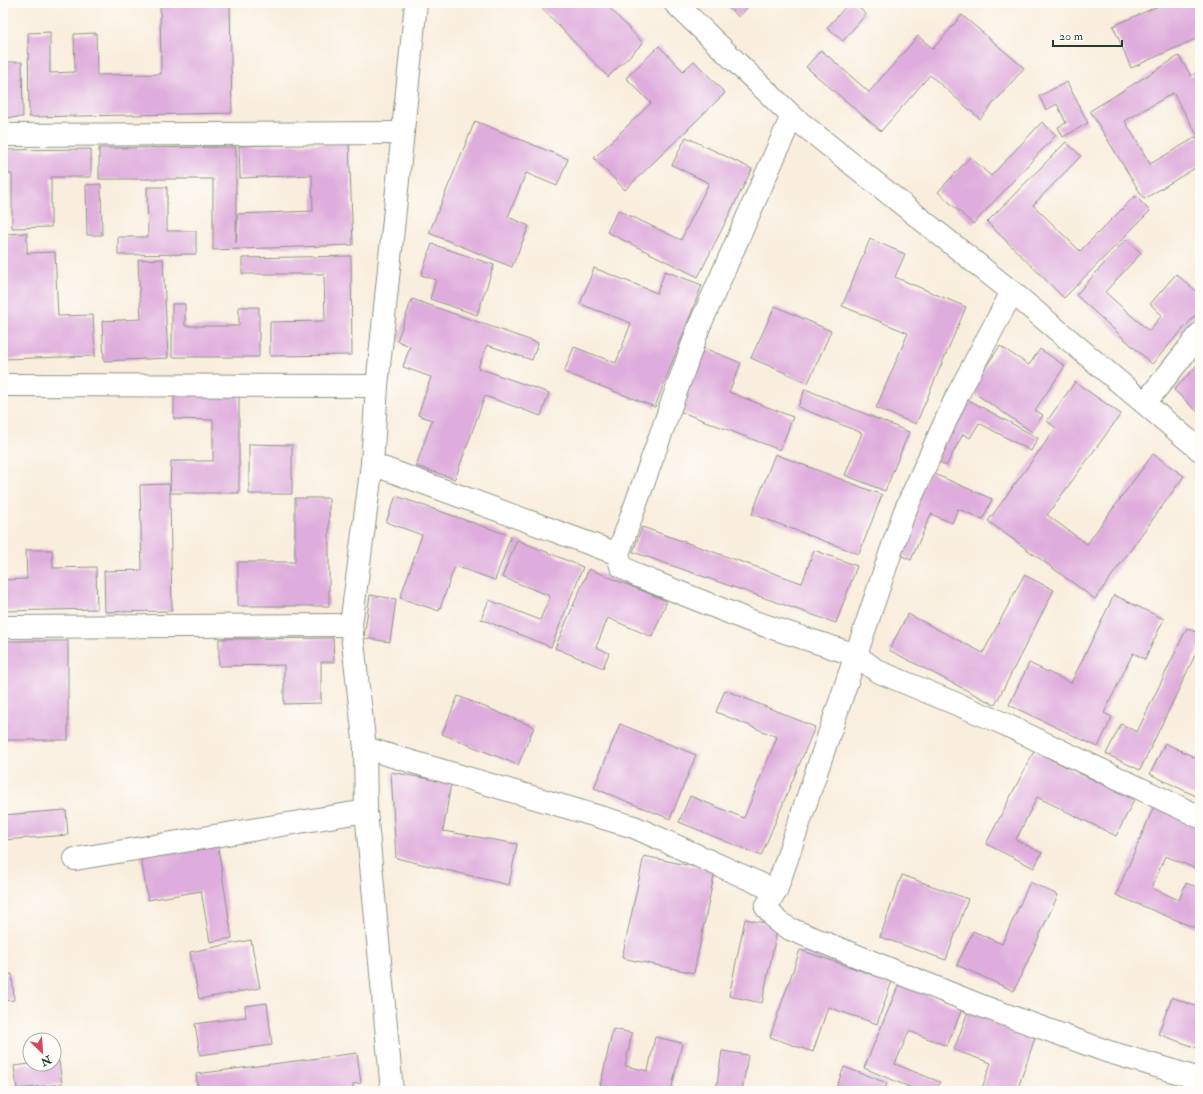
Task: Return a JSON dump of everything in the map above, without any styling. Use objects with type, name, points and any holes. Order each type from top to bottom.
[{"type":"street","points":[[392,1091],[366,811],[365,748],[350,625],[372,464],[377,386],[416,3]]},
{"type":"street","points":[[675,3],[792,116],[1012,292],[1200,450]]},
{"type":"street","points":[[792,116],[698,327],[618,554],[621,566],[636,575],[748,620],[856,655],[877,671],[1000,722],[1200,816]]},
{"type":"street","points":[[3,134],[403,133]]},
{"type":"street","points":[[1012,292],[956,398],[904,513],[776,891],[766,907],[778,922],[790,930],[994,1010],[1106,1051],[1200,1079]]},
{"type":"street","points":[[1145,403],[1200,334]]},
{"type":"street","points":[[3,385],[377,386]]},
{"type":"street","points":[[372,464],[618,554]]},
{"type":"street","points":[[3,627],[350,625]]},
{"type":"street","points":[[365,748],[634,827],[776,891]]},
{"type":"street","points":[[75,859],[366,811]]},
{"type":"building","points":[[160,3],[230,3],[232,113],[29,117],[28,33],[50,32],[50,73],[75,72],[74,34],[96,33],[97,75],[161,74]]},
{"type":"building","points":[[537,3],[605,3],[643,43],[608,77]]},
{"type":"building","points":[[723,3],[751,3],[739,17]]},
{"type":"building","points":[[849,3],[853,3],[866,14],[843,41],[827,28]]},
{"type":"building","points":[[1165,3],[1200,3],[1200,37],[1131,68],[1113,26]]},
{"type":"building","points":[[962,15],[1024,68],[980,119],[930,75],[881,131],[806,67],[821,50],[869,92],[918,36],[933,49]]},
{"type":"building","points":[[659,46],[683,71],[694,61],[725,93],[625,190],[594,158],[651,103],[626,78]]},
{"type":"building","points":[[1179,56],[1191,76],[1200,70],[1200,165],[1144,199],[1090,111]],"holes":[[[1173,93],[1198,136],[1150,164],[1125,121]]]},
{"type":"building","points":[[3,62],[22,62],[23,117],[3,118]]},
{"type":"building","points":[[1067,82],[1088,123],[1063,137],[1058,127],[1066,123],[1057,104],[1046,110],[1039,96]]},
{"type":"building","points":[[475,121],[568,159],[557,186],[526,173],[508,217],[529,226],[512,267],[429,233]]},
{"type":"building","points":[[1042,122],[1056,135],[973,224],[938,192],[970,157],[991,176]]},
{"type":"building","points":[[686,137],[752,169],[698,277],[607,232],[618,210],[681,240],[709,183],[672,165]]},
{"type":"building","points":[[1066,142],[1081,156],[1033,205],[1080,251],[1135,196],[1150,211],[1064,298],[987,222]]},
{"type":"building","points":[[349,143],[353,245],[213,250],[213,179],[99,179],[99,148],[236,147],[236,243],[238,214],[313,211],[312,175],[240,178],[239,146]]},
{"type":"building","points":[[91,149],[91,177],[51,177],[51,227],[12,228],[12,174],[3,174],[3,150]]},
{"type":"building","points":[[101,184],[102,235],[87,235],[86,185]]},
{"type":"building","points":[[147,187],[167,187],[167,231],[196,231],[196,254],[118,255],[118,237],[148,237]]},
{"type":"building","points":[[27,233],[27,253],[55,252],[58,316],[93,315],[95,356],[3,359],[3,234]]},
{"type":"building","points":[[870,239],[905,254],[895,277],[966,307],[916,424],[876,408],[908,333],[842,306]]},
{"type":"building","points":[[1126,239],[1141,253],[1105,292],[1149,331],[1162,315],[1150,304],[1176,274],[1200,294],[1200,310],[1152,364],[1076,295]]},
{"type":"building","points":[[432,244],[494,265],[477,315],[430,299],[436,280],[421,275]]},
{"type":"building","points":[[351,256],[352,355],[270,356],[270,322],[325,321],[324,274],[242,274],[242,258]]},
{"type":"building","points":[[163,259],[168,358],[104,361],[102,321],[141,319],[138,260]]},
{"type":"building","points":[[594,268],[657,293],[665,271],[702,285],[655,407],[564,372],[574,347],[616,363],[631,323],[580,304]]},
{"type":"building","points":[[412,299],[538,343],[532,360],[487,345],[478,368],[549,393],[541,416],[485,396],[455,479],[416,466],[432,420],[418,415],[431,377],[403,367],[410,346],[397,341]]},
{"type":"building","points":[[172,304],[185,304],[185,326],[239,326],[239,307],[259,307],[259,357],[172,357]]},
{"type":"building","points":[[775,306],[831,331],[808,383],[751,358]]},
{"type":"building","points":[[1000,346],[1029,365],[1040,349],[1065,366],[1035,410],[1043,415],[1032,432],[970,390]]},
{"type":"building","points":[[704,348],[741,363],[729,392],[793,417],[780,450],[679,411]]},
{"type":"building","points":[[1200,362],[1200,414],[1174,390]]},
{"type":"building","points":[[1075,382],[1121,414],[1047,515],[1087,544],[1153,454],[1184,476],[1095,599],[988,521],[1056,428],[1047,421]]},
{"type":"building","points":[[805,389],[909,432],[885,491],[845,475],[862,433],[798,407]]},
{"type":"building","points":[[174,390],[239,390],[239,493],[170,493],[171,461],[213,461],[213,420],[174,419]]},
{"type":"building","points":[[967,399],[1038,438],[1031,451],[979,423],[970,438],[963,434],[946,466],[933,458]]},
{"type":"building","points":[[249,444],[292,445],[292,494],[249,494]]},
{"type":"building","points":[[775,454],[882,495],[859,554],[752,514]]},
{"type":"building","points":[[930,472],[992,499],[983,519],[958,509],[952,523],[931,514],[911,560],[895,553]]},
{"type":"building","points":[[169,484],[172,611],[105,612],[104,571],[142,570],[140,485]]},
{"type":"building","points":[[396,496],[511,536],[495,580],[455,566],[439,611],[400,598],[422,535],[386,522]]},
{"type":"building","points":[[295,498],[329,498],[329,606],[238,606],[238,562],[295,562]]},
{"type":"building","points":[[642,527],[802,583],[814,550],[857,566],[836,623],[633,552]]},
{"type":"building","points":[[517,540],[583,567],[551,647],[481,619],[489,600],[540,620],[550,596],[502,577]]},
{"type":"building","points":[[26,550],[52,550],[53,568],[96,567],[97,609],[3,611],[3,580],[27,579]]},
{"type":"building","points":[[589,569],[667,601],[652,637],[608,618],[596,647],[609,653],[603,668],[555,648]]},
{"type":"building","points":[[1024,575],[1054,590],[995,705],[889,650],[908,614],[983,653]]},
{"type":"building","points":[[370,595],[396,599],[390,642],[364,638]]},
{"type":"building","points":[[1114,595],[1164,619],[1145,659],[1133,653],[1104,713],[1112,717],[1098,747],[1009,705],[1029,663],[1071,683]]},
{"type":"building","points":[[1187,628],[1200,634],[1200,645],[1140,770],[1106,754],[1121,724],[1137,732]]},
{"type":"building","points":[[333,638],[334,662],[321,662],[321,703],[284,704],[284,665],[219,666],[219,639]]},
{"type":"building","points":[[3,641],[68,641],[68,740],[3,740]]},
{"type":"building","points":[[725,690],[815,727],[761,856],[679,822],[690,796],[744,818],[777,737],[716,712]]},
{"type":"building","points":[[458,696],[534,727],[518,765],[442,734]]},
{"type":"building","points":[[620,724],[696,755],[670,819],[594,788]]},
{"type":"building","points":[[1165,743],[1200,760],[1200,798],[1150,774]]},
{"type":"building","points":[[1034,751],[1134,800],[1116,836],[1037,797],[1016,840],[1042,853],[1034,868],[986,844]]},
{"type":"building","points":[[391,772],[451,783],[443,831],[517,844],[509,885],[396,858]]},
{"type":"building","points":[[1154,806],[1200,826],[1200,870],[1165,856],[1152,888],[1179,900],[1186,883],[1200,888],[1200,930],[1116,895]]},
{"type":"building","points":[[66,810],[68,835],[3,840],[3,815]]},
{"type":"building","points":[[217,840],[232,938],[210,942],[201,891],[148,900],[140,853]]},
{"type":"building","points":[[644,856],[715,871],[694,973],[622,958]]},
{"type":"building","points":[[902,875],[968,899],[946,960],[880,937]]},
{"type":"building","points":[[1030,882],[1058,895],[1014,991],[957,965],[973,931],[1002,944]]},
{"type":"building","points":[[745,919],[778,926],[762,1003],[729,996]]},
{"type":"building","points":[[251,940],[260,988],[199,999],[190,952]]},
{"type":"building","points":[[800,950],[892,981],[877,1024],[828,1007],[813,1052],[770,1037]]},
{"type":"building","points":[[12,974],[14,1000],[3,1001],[3,975]]},
{"type":"building","points":[[899,984],[962,1009],[947,1046],[909,1031],[895,1064],[940,1082],[936,1091],[919,1091],[864,1068]]},
{"type":"building","points":[[1172,997],[1200,1008],[1200,1049],[1158,1034]]},
{"type":"building","points":[[267,1003],[272,1045],[200,1055],[195,1024],[246,1017],[245,1006]]},
{"type":"building","points":[[968,1011],[1036,1035],[1017,1091],[981,1091],[991,1063],[954,1050]]},
{"type":"building","points":[[613,1029],[632,1033],[625,1066],[648,1071],[655,1037],[682,1043],[671,1091],[599,1091]]},
{"type":"building","points":[[722,1051],[748,1055],[742,1091],[716,1091]]},
{"type":"building","points":[[357,1053],[361,1083],[353,1084],[353,1091],[198,1091],[196,1074]]},
{"type":"building","points":[[22,1065],[22,1072],[60,1072],[62,1084],[17,1089],[14,1066]]},
{"type":"building","points":[[844,1067],[887,1083],[884,1091],[835,1091]]}]
